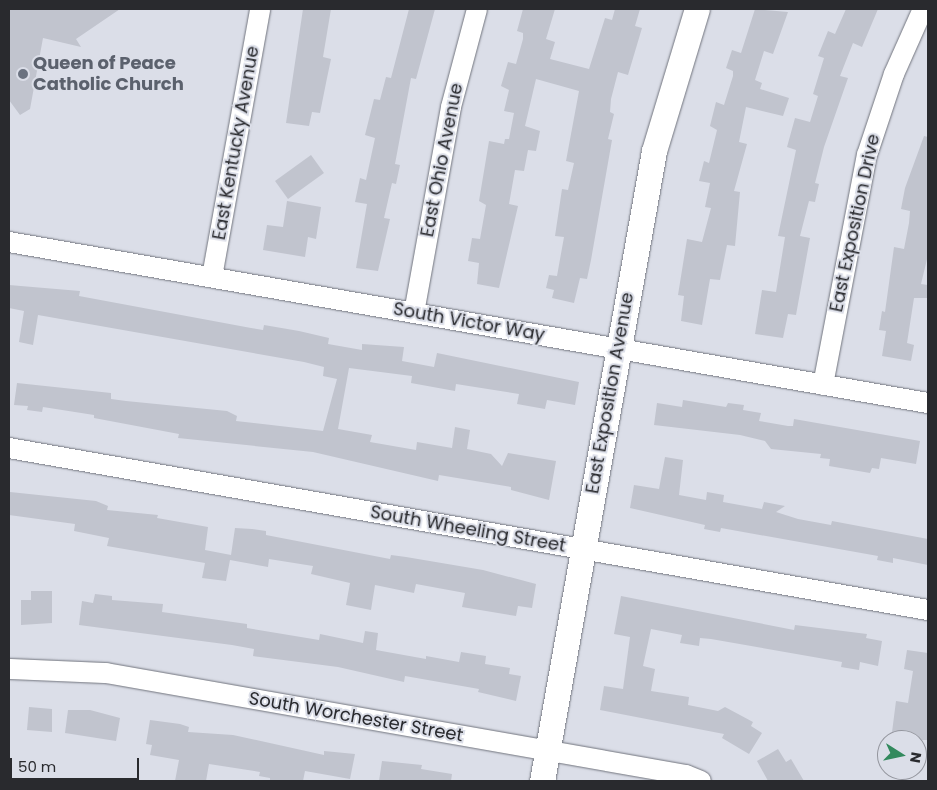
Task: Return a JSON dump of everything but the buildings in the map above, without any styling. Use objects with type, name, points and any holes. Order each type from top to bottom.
[{"type":"street","name":"East Kentucky Avenue","points":[[212,277],[260,9]]},
{"type":"street","name":"East Ohio Avenue","points":[[414,313],[451,107],[477,9]]},
{"type":"street","name":"East Exposition Avenue","points":[[542,781],[654,151],[697,9]]},
{"type":"street","name":"East Exposition Drive","points":[[823,385],[867,155],[894,74],[924,9]]},
{"type":"street","name":"South Victor Way","points":[[9,242],[928,403]]},
{"type":"street","name":"South Wheeling Street","points":[[9,448],[928,610]]},
{"type":"street","name":"South Worchester Street","points":[[9,669],[106,673],[686,775],[701,781]]},
{"type":"place","name":"Queen of Peace Catholic Church","points":[[23,74]]}]
